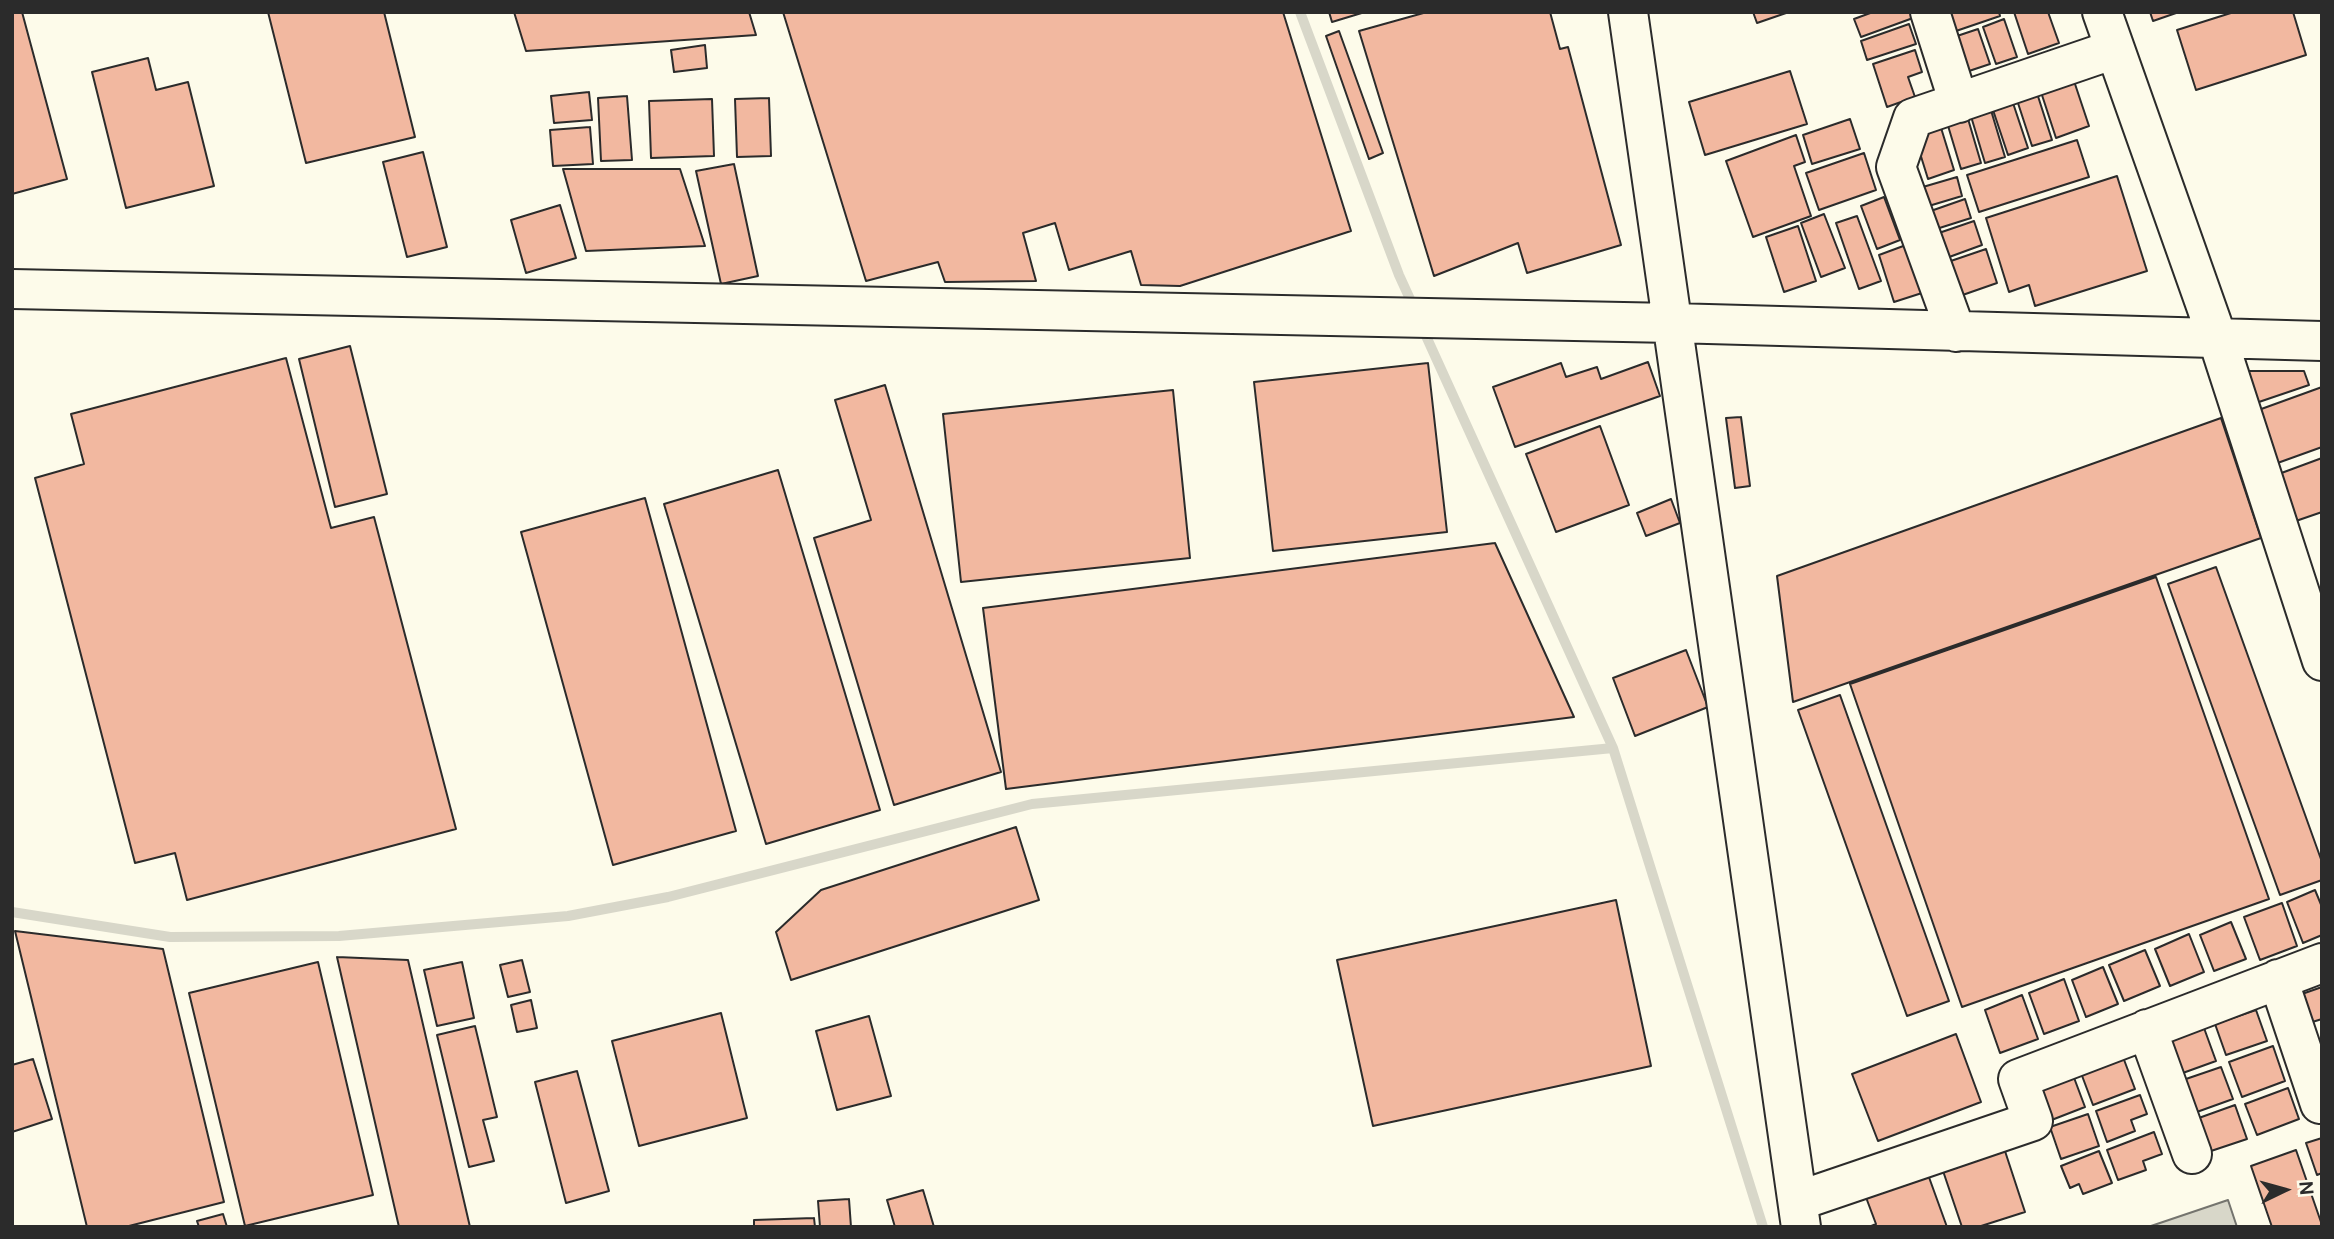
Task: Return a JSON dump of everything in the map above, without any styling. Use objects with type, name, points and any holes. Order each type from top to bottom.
[{"type":"street","points":[[1628,12],[1800,1214],[2034,1121],[2018,1079],[2322,963]]},
{"type":"street","points":[[1930,12],[1959,103]]},
{"type":"street","points":[[2102,12],[2218,340],[2322,661]]},
{"type":"street","points":[[1956,332],[1896,167],[1913,118],[2115,49]]},
{"type":"street","points":[[12,289],[1672,323],[2322,341]]},
{"type":"street","points":[[2278,979],[2320,1104]]},
{"type":"street","points":[[2147,1029],[2193,1154]]},
{"type":"shaded area","points":[[2228,1200],[2237,1227],[2148,1227]]},
{"type":"building","points":[[12,12],[22,12],[67,179],[12,194]]},
{"type":"building","points":[[268,12],[384,12],[415,137],[306,163]]},
{"type":"building","points":[[514,12],[749,12],[756,35],[526,51]]},
{"type":"building","points":[[783,12],[1283,12],[1351,231],[1180,286],[1141,285],[1131,251],[1069,270],[1055,223],[1023,233],[1036,281],[945,282],[938,262],[866,281]]},
{"type":"building","points":[[1329,12],[1365,12],[1332,22]]},
{"type":"building","points":[[1427,12],[1550,12],[1560,49],[1568,47],[1621,245],[1527,273],[1518,243],[1434,276],[1359,31]]},
{"type":"building","points":[[1753,12],[1789,12],[1757,23]]},
{"type":"building","points":[[1873,12],[1911,12],[1913,18],[1861,37],[1854,19]]},
{"type":"building","points":[[1950,12],[1999,12],[2000,16],[1956,31]]},
{"type":"building","points":[[2014,12],[2048,12],[2059,43],[2028,54]]},
{"type":"building","points":[[2150,12],[2179,12],[2153,21]]},
{"type":"building","points":[[2234,12],[2293,12],[2306,55],[2196,90],[2177,30]]},
{"type":"building","points":[[2004,19],[2017,57],[1996,64],[1983,27]]},
{"type":"building","points":[[1909,24],[1916,44],[1867,60],[1861,41]]},
{"type":"building","points":[[1978,29],[1990,64],[1969,71],[1957,36]]},
{"type":"building","points":[[1339,31],[1383,153],[1369,159],[1326,36]]},
{"type":"building","points":[[705,45],[707,68],[674,72],[671,50]]},
{"type":"building","points":[[1915,50],[1922,72],[1908,77],[1915,97],[1887,107],[1873,64]]},
{"type":"building","points":[[148,58],[156,90],[188,82],[214,186],[126,208],[92,72]]},
{"type":"building","points":[[1790,71],[1807,124],[1705,155],[1689,102]]},
{"type":"building","points":[[2073,78],[2089,126],[2056,138],[2040,89]]},
{"type":"building","points":[[2036,90],[2052,140],[2032,146],[2016,97]]},
{"type":"building","points":[[589,92],[592,120],[554,123],[551,96]]},
{"type":"building","points":[[627,96],[632,160],[601,161],[598,98]]},
{"type":"building","points":[[2011,97],[2028,148],[2008,155],[1991,104]]},
{"type":"building","points":[[769,98],[771,156],[737,157],[735,99]]},
{"type":"building","points":[[712,99],[714,156],[651,158],[649,101]]},
{"type":"building","points":[[1990,107],[2005,157],[1985,163],[1970,113]]},
{"type":"building","points":[[1966,112],[1981,163],[1961,169],[1946,119]]},
{"type":"building","points":[[1938,118],[1954,170],[1928,179],[1919,150],[1920,123]]},
{"type":"building","points":[[1850,119],[1860,149],[1812,164],[1803,135]]},
{"type":"building","points":[[590,127],[593,164],[553,166],[550,130]]},
{"type":"building","points":[[1796,135],[1805,162],[1794,166],[1811,216],[1753,237],[1726,161]]},
{"type":"building","points":[[2077,140],[2089,177],[1979,212],[1967,175]]},
{"type":"building","points":[[423,152],[447,247],[407,257],[383,162]]},
{"type":"building","points":[[1864,153],[1876,190],[1819,210],[1806,173]]},
{"type":"building","points":[[734,164],[758,276],[721,284],[696,171]]},
{"type":"building","points":[[563,169],[680,169],[705,246],[586,251]]},
{"type":"building","points":[[2117,176],[2147,271],[2035,306],[2029,285],[2009,292],[1986,218]]},
{"type":"building","points":[[1957,177],[1962,196],[1922,208],[1916,189]]},
{"type":"building","points":[[1884,197],[1900,240],[1877,249],[1861,206]]},
{"type":"building","points":[[1965,199],[1971,218],[1930,231],[1925,213]]},
{"type":"building","points":[[560,205],[576,258],[526,273],[511,220]]},
{"type":"building","points":[[1824,214],[1845,268],[1821,277],[1801,223]]},
{"type":"building","points":[[1857,216],[1881,281],[1859,289],[1836,223]]},
{"type":"building","points":[[1974,221],[1982,245],[1941,260],[1933,235]]},
{"type":"building","points":[[1798,226],[1816,281],[1784,292],[1766,237]]},
{"type":"building","points":[[1906,245],[1922,293],[1894,302],[1879,255]]},
{"type":"building","points":[[1986,249],[1997,283],[1954,298],[1942,264]]},
{"type":"building","points":[[350,346],[387,494],[335,507],[299,359]]},
{"type":"building","points":[[286,358],[331,528],[374,517],[456,829],[187,900],[175,853],[135,863],[35,478],[84,464],[71,414]]},
{"type":"building","points":[[1648,362],[1660,396],[1515,447],[1493,387],[1561,363],[1566,377],[1597,367],[1601,379]]},
{"type":"building","points":[[1428,363],[1447,532],[1273,551],[1254,382]]},
{"type":"building","points":[[2242,371],[2304,371],[2309,385],[2253,404]]},
{"type":"building","points":[[885,385],[1001,772],[894,805],[814,538],[871,520],[835,400]]},
{"type":"building","points":[[2322,387],[2322,447],[2272,465],[2253,412]]},
{"type":"building","points":[[1173,390],[1190,558],[961,582],[943,414]]},
{"type":"building","points":[[1741,417],[1750,486],[1735,488],[1726,418]]},
{"type":"building","points":[[2221,418],[2261,538],[1793,702],[1777,576]]},
{"type":"building","points":[[1600,426],[1629,505],[1556,532],[1526,454]]},
{"type":"building","points":[[2322,458],[2322,512],[2293,522],[2276,475]]},
{"type":"building","points":[[778,470],[880,810],[766,844],[664,504]]},
{"type":"building","points":[[645,498],[736,831],[613,865],[521,532]]},
{"type":"building","points":[[1671,499],[1680,523],[1646,536],[1637,513]]},
{"type":"building","points":[[1495,543],[1574,717],[1006,789],[983,608]]},
{"type":"building","points":[[2216,567],[2322,862],[2322,880],[2280,895],[2168,584]]},
{"type":"building","points":[[2156,577],[2269,899],[1962,1007],[1850,684]]},
{"type":"building","points":[[1686,650],[1708,707],[1635,736],[1613,678]]},
{"type":"building","points":[[1840,695],[1949,1001],[1907,1016],[1798,710]]},
{"type":"building","points":[[1016,827],[1039,900],[791,980],[776,932],[821,890]]},
{"type":"building","points":[[2315,890],[2322,907],[2322,935],[2303,943],[2287,902]]},
{"type":"building","points":[[1616,900],[1651,1066],[1373,1126],[1337,960]]},
{"type":"building","points":[[2282,903],[2297,946],[2260,960],[2244,917]]},
{"type":"building","points":[[2231,922],[2246,959],[2214,971],[2200,935]]},
{"type":"building","points":[[15,931],[163,949],[224,1202],[125,1227],[87,1227]]},
{"type":"building","points":[[2189,934],[2204,972],[2170,986],[2155,949]]},
{"type":"building","points":[[2145,950],[2160,986],[2124,1001],[2109,965]]},
{"type":"building","points":[[337,957],[408,960],[470,1227],[399,1227]]},
{"type":"building","points":[[522,960],[530,992],[508,997],[500,965]]},
{"type":"building","points":[[318,962],[373,1195],[245,1226],[189,993]]},
{"type":"building","points":[[462,962],[474,1018],[437,1026],[424,970]]},
{"type":"building","points":[[2103,967],[2118,1004],[2086,1017],[2072,980]]},
{"type":"building","points":[[2064,979],[2079,1021],[2044,1034],[2029,993]]},
{"type":"building","points":[[2322,987],[2322,1019],[2309,1023],[2299,995]]},
{"type":"building","points":[[2022,995],[2038,1039],[2000,1053],[1985,1010]]},
{"type":"building","points":[[531,1000],[537,1028],[517,1032],[511,1005]]},
{"type":"building","points":[[2256,1010],[2267,1041],[2226,1055],[2215,1024]]},
{"type":"building","points":[[721,1013],[747,1118],[639,1146],[612,1041]]},
{"type":"building","points":[[869,1016],[891,1096],[837,1110],[816,1031]]},
{"type":"building","points":[[475,1026],[497,1117],[483,1120],[494,1161],[469,1167],[437,1035]]},
{"type":"building","points":[[2204,1028],[2216,1061],[2180,1074],[2168,1040]]},
{"type":"building","points":[[1956,1034],[1981,1102],[1878,1141],[1852,1074]]},
{"type":"building","points":[[2273,1046],[2285,1081],[2242,1097],[2229,1062]]},
{"type":"building","points":[[2123,1057],[2135,1089],[2093,1105],[2081,1073]]},
{"type":"building","points":[[33,1059],[52,1119],[12,1132],[12,1065]]},
{"type":"building","points":[[2221,1067],[2233,1099],[2194,1113],[2183,1080]]},
{"type":"building","points":[[577,1071],[609,1191],[566,1203],[535,1082]]},
{"type":"building","points":[[2073,1075],[2085,1107],[2049,1121],[2037,1089]]},
{"type":"building","points":[[2288,1088],[2299,1119],[2257,1135],[2245,1104]]},
{"type":"building","points":[[2140,1095],[2147,1114],[2131,1120],[2135,1131],[2107,1142],[2096,1111]]},
{"type":"building","points":[[2235,1105],[2247,1139],[2208,1152],[2196,1119]]},
{"type":"building","points":[[2088,1114],[2099,1146],[2061,1159],[2050,1127]]},
{"type":"building","points":[[2154,1132],[2162,1154],[2143,1161],[2146,1170],[2118,1180],[2107,1150]]},
{"type":"building","points":[[2322,1138],[2322,1173],[2317,1175],[2306,1143]]},
{"type":"building","points":[[2003,1145],[2025,1212],[1978,1227],[1962,1227],[1941,1165]]},
{"type":"building","points":[[2296,1150],[2322,1227],[2272,1227],[2251,1166]]},
{"type":"building","points":[[2099,1151],[2112,1183],[2083,1194],[2079,1184],[2070,1188],[2061,1166]]},
{"type":"building","points":[[1926,1169],[1947,1227],[1869,1227],[1876,1224],[1864,1192]]},
{"type":"building","points":[[923,1190],[934,1227],[895,1227],[887,1200]]},
{"type":"building","points":[[849,1199],[851,1227],[820,1227],[818,1201]]},
{"type":"building","points":[[223,1214],[227,1227],[199,1227],[197,1221]]},
{"type":"building","points":[[814,1218],[815,1227],[754,1227],[754,1220]]},
{"type":"waterway","points":[[1300,12],[1399,275],[1415,310]]},
{"type":"waterway","points":[[1421,325],[1613,748],[1763,1227]]},
{"type":"waterway","points":[[12,912],[170,937],[339,936],[568,916],[668,897],[1032,804],[1613,748]]}]
